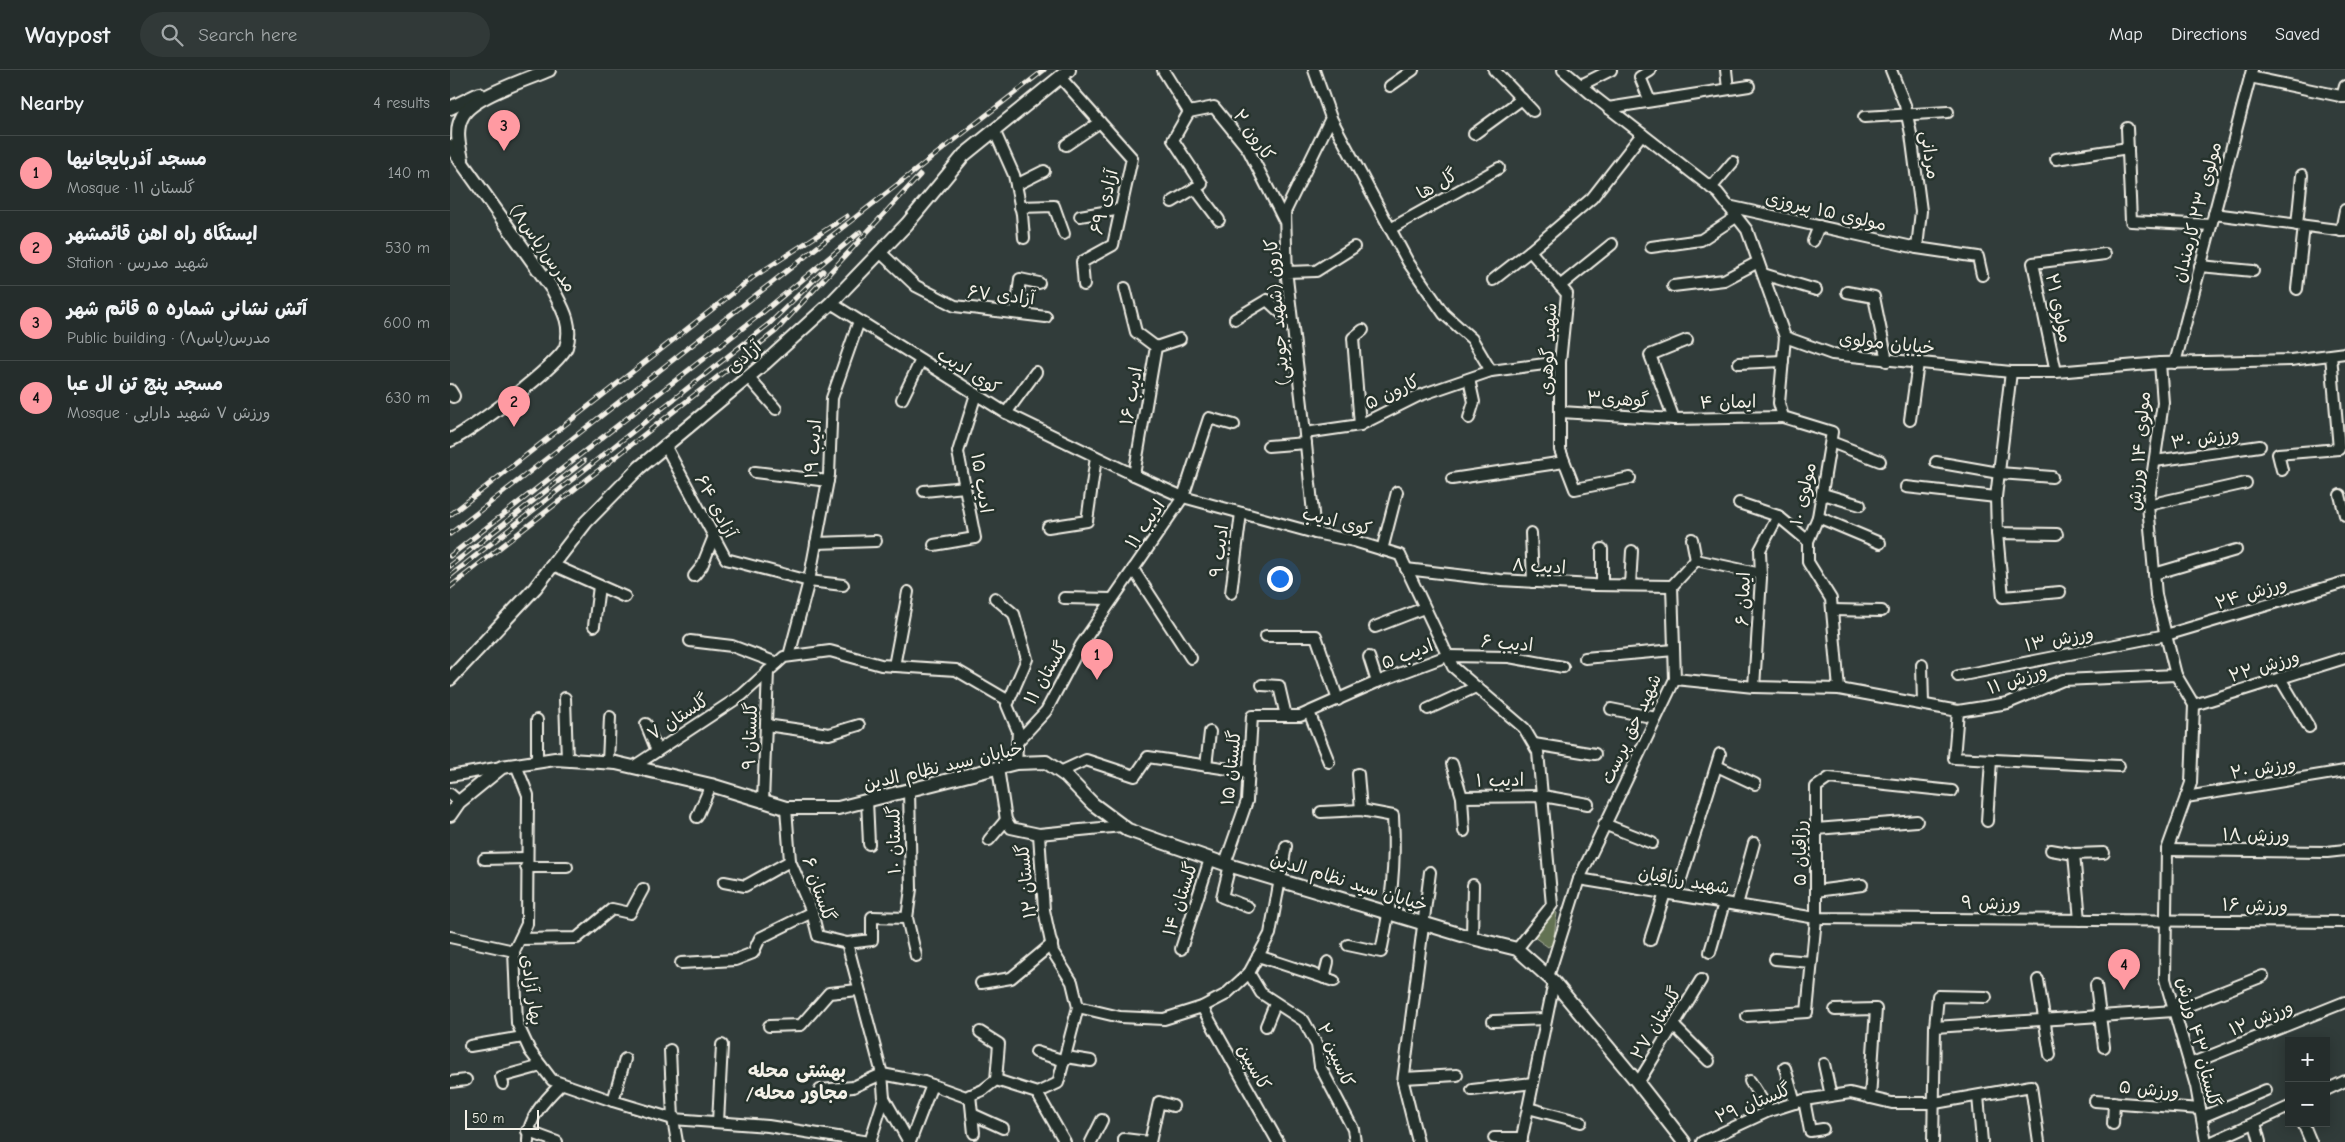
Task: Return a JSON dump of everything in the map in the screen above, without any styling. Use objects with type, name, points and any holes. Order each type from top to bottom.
[{"type":"main road","points":[[450,108],[534,70]]},
{"type":"main road","name":"مدرس(یاس۸)","points":[[462,162],[458,129],[462,116],[473,104],[549,70]]},
{"type":"main road","name":"آزادی","points":[[450,679],[536,588],[586,522],[640,467],[748,377],[831,303],[881,253],[964,155],[1065,74]]},
{"type":"main road","name":"مدرس(یاس۸)","points":[[450,146],[553,290],[566,314],[569,331],[565,350],[555,363],[534,378],[498,409],[459,437],[450,440]]},
{"type":"main road","name":"خیابان سید نظام الدین","points":[[502,767],[568,760],[608,762],[711,785],[786,808],[838,808],[1016,763],[1046,762],[1060,772],[1093,804],[1128,830],[1210,859],[1472,938],[1517,949]]},
{"type":"main road","points":[[450,815],[454,798],[502,767]]},
{"type":"main road","points":[[1517,949],[1551,980],[1638,1083],[1684,1142]]},
{"type":"street","points":[[1162,70],[1190,112],[1173,140],[1202,184],[1172,202]]},
{"type":"street","points":[[1314,70],[1331,118],[1408,262],[1444,314],[1472,339],[1491,371]]},
{"type":"street","points":[[1390,86],[1413,70]]},
{"type":"street","points":[[1494,70],[1534,111]]},
{"type":"street","points":[[1563,70],[1608,108],[1711,188],[1747,230],[1785,336],[1779,403],[1783,417]]},
{"type":"street","points":[[1581,85],[1611,70]]},
{"type":"street","points":[[1726,70],[1728,89]]},
{"type":"street","name":"مردانی","points":[[1891,70],[1907,114],[1921,211],[1917,248]]},
{"type":"street","points":[[1650,71],[1640,77],[1650,101]]},
{"type":"street","name":"آزادی ۶۹","points":[[1065,74],[1100,122],[1132,158],[1113,245],[1082,262],[1084,285]]},
{"type":"street","points":[[2251,74],[2344,97],[2345,86]]},
{"type":"street","name":"مولوی ۲۳ کارمندان","points":[[2174,363],[2251,74]]},
{"type":"street","points":[[1608,108],[1749,86]]},
{"type":"street","points":[[1474,134],[1522,99]]},
{"type":"street","name":"کارون ۲","points":[[1190,112],[1214,107],[1248,149],[1286,223]]},
{"type":"street","points":[[1864,117],[1948,112]]},
{"type":"street","name":"کارون (شهید جوینی)","points":[[1315,533],[1287,272],[1286,212],[1331,118]]},
{"type":"street","points":[[1066,145],[1100,122]]},
{"type":"street","points":[[2128,128],[2131,221],[2212,219],[2300,225],[2343,231],[2345,210]]},
{"type":"street","points":[[994,130],[1014,175],[1024,238]]},
{"type":"street","points":[[1493,280],[1592,198],[1642,134]]},
{"type":"street","points":[[2056,159],[2128,148]]},
{"type":"street","points":[[1711,188],[1732,162]]},
{"type":"street","name":"گل ها","points":[[1390,229],[1499,168]]},
{"type":"street","points":[[1016,185],[1044,171]]},
{"type":"street","points":[[2297,289],[2302,175]]},
{"type":"street","points":[[1195,188],[1219,220]]},
{"type":"street","points":[[1020,207],[1054,206],[1064,234]]},
{"type":"street","name":"مولوی ۱۵ پیروزی","points":[[1728,206],[1917,248],[1978,257],[1982,275]]},
{"type":"street","points":[[1080,216],[1121,209]]},
{"type":"street","points":[[1652,248],[1701,240],[1736,217]]},
{"type":"street","points":[[1813,241],[1819,226]]},
{"type":"street","points":[[1560,286],[1612,244]]},
{"type":"street","points":[[1287,272],[1316,271],[1354,247]]},
{"type":"street","name":"شهید گوهری","points":[[1530,251],[1567,294],[1560,362],[1560,450],[1575,489],[1630,478]]},
{"type":"street","name":"آزادی ۶۷","points":[[881,253],[916,286],[955,306],[1046,316]]},
{"type":"street","name":"مولوی ۲۱","points":[[2056,372],[2033,264],[2105,254]]},
{"type":"street","points":[[1673,286],[1724,280],[1758,262]]},
{"type":"street","points":[[2200,266],[2253,271]]},
{"type":"street","points":[[1763,274],[1816,290]]},
{"type":"street","points":[[1016,313],[1020,279],[1039,283]]},
{"type":"street","points":[[1125,288],[1136,332],[1156,347]]},
{"type":"street","points":[[1847,292],[1874,297],[1887,361]]},
{"type":"street","points":[[1235,319],[1267,300],[1292,323]]},
{"type":"street","name":"کوی ادیب","points":[[831,303],[1006,413],[1183,497],[1315,533],[1354,541],[1400,555],[1452,667],[1524,728],[1538,752],[1552,904]]},
{"type":"street","name":"ادیب ۱۹","points":[[789,656],[809,581],[828,481],[832,398],[859,321]]},
{"type":"street","points":[[1360,425],[1353,338],[1363,330]]},
{"type":"street","name":"خیابان مولوی","points":[[1785,336],[1832,354],[2011,372],[2056,372],[2160,363],[2291,360],[2345,352]]},
{"type":"street","name":"ادیب ۱۶","points":[[1134,475],[1156,347],[1180,339]]},
{"type":"street","points":[[1674,419],[1650,356],[1687,340]]},
{"type":"street","points":[[2282,470],[2278,454],[2339,449],[2331,354]]},
{"type":"street","points":[[902,399],[921,360]]},
{"type":"street","points":[[1739,363],[1783,361]]},
{"type":"street","name":"کارون ۵","points":[[1268,446],[1360,425],[1418,396],[1491,371],[1560,362]]},
{"type":"street","points":[[1910,420],[1918,363]]},
{"type":"street","name":"مولوی ۱۴ ورزش","points":[[2160,363],[2163,403],[2148,505],[2156,595],[2176,675],[2194,705]]},
{"type":"street","points":[[1006,413],[1036,372]]},
{"type":"street","points":[[2011,372],[1996,497],[1997,533],[2003,597],[2060,592]]},
{"type":"street","points":[[748,377],[776,409]]},
{"type":"street","points":[[1468,418],[1474,402],[1469,378]]},
{"type":"street","name":"ادیب ۱۵","points":[[934,546],[975,538],[958,452],[976,394]]},
{"type":"street","name":"گوهری۳","points":[[1561,412],[1674,419]]},
{"type":"street","name":"ایمان ۴","points":[[1674,419],[1783,417]]},
{"type":"street","name":"مولوی ۱۰","points":[[1783,417],[1832,432],[1818,517],[1808,541],[1808,562],[1830,599],[1840,690]]},
{"type":"street","name":"ادیب ۱۱","points":[[1133,569],[1183,497],[1210,418],[1234,425]]},
{"type":"street","points":[[1831,442],[1880,461]]},
{"type":"street","name":"آزادی ۶۴","points":[[665,446],[726,559],[809,581],[843,584]]},
{"type":"street","name":"ورزش ۳۰","points":[[2155,462],[2260,446]]},
{"type":"street","points":[[1048,528],[1087,521],[1096,457]]},
{"type":"street","points":[[1452,479],[1564,462]]},
{"type":"street","points":[[1936,462],[1999,473],[2052,477]]},
{"type":"street","points":[[755,472],[828,481]]},
{"type":"street","points":[[2148,505],[2246,483]]},
{"type":"street","points":[[924,491],[965,487]]},
{"type":"street","points":[[1906,487],[1996,497]]},
{"type":"street","points":[[1382,550],[1397,492]]},
{"type":"street","points":[[1823,494],[1860,505]]},
{"type":"street","points":[[2340,495],[2345,515]]},
{"type":"street","points":[[1739,502],[1778,516],[1808,541]]},
{"type":"street","name":"ادیب ۹","points":[[1230,593],[1241,513]]},
{"type":"street","name":"ایمان ۶","points":[[1754,687],[1760,550],[1778,516]]},
{"type":"street","points":[[1818,517],[1880,543]]},
{"type":"street","points":[[1531,533],[1533,582]]},
{"type":"street","points":[[1997,533],[2057,534]]},
{"type":"street","points":[[694,576],[702,566],[714,536]]},
{"type":"street","points":[[1692,539],[1696,560]]},
{"type":"street","points":[[816,543],[876,541]]},
{"type":"street","points":[[1602,548],[1602,585]]},
{"type":"street","points":[[2154,574],[2236,550]]},
{"type":"street","points":[[1630,585],[1632,551]]},
{"type":"street","points":[[1696,560],[1760,574]]},
{"type":"street","points":[[1672,586],[1696,560]]},
{"type":"street","points":[[553,565],[625,597]]},
{"type":"street","points":[[1133,569],[1191,658]]},
{"type":"street","name":"گلستان ۱۱","points":[[1018,741],[1046,710],[1081,645],[1133,569]]},
{"type":"street","name":"ادیب ۸","points":[[1406,569],[1500,580],[1672,586]]},
{"type":"street","name":"ورزش ۲۴","points":[[2166,635],[2345,582]]},
{"type":"street","points":[[594,626],[599,586]]},
{"type":"street","name":"شهید حق پرست","points":[[1579,879],[1675,679],[1672,586]]},
{"type":"street","points":[[894,666],[908,592]]},
{"type":"street","points":[[995,598],[1014,614],[1027,659],[1007,705],[1018,731],[1016,763]]},
{"type":"street","points":[[1064,598],[1112,599]]},
{"type":"street","points":[[1375,626],[1424,608]]},
{"type":"street","points":[[1832,610],[1882,611]]},
{"type":"street","name":"ورزش ۱۳","points":[[1958,676],[2166,635]]},
{"type":"street","points":[[1266,636],[1316,636],[1338,700]]},
{"type":"street","points":[[690,641],[732,646],[777,663]]},
{"type":"street","points":[[1585,658],[1674,650]]},
{"type":"street","points":[[789,656],[830,651],[881,665],[956,670],[1009,701]]},
{"type":"street","name":"گلستان ۷","points":[[633,767],[742,695],[784,657],[789,656]]},
{"type":"street","name":"ادیب ۶","points":[[1447,656],[1509,657],[1563,667]]},
{"type":"street","name":"ادیب ۵","points":[[1377,682],[1447,656]]},
{"type":"street","points":[[1369,657],[1377,682]]},
{"type":"street","name":"ورزش ۲۲","points":[[2194,705],[2345,658]]},
{"type":"street","points":[[1922,665],[1923,704]]},
{"type":"street","name":"گلستان ۹","points":[[763,802],[768,671]]},
{"type":"street","name":"ورزش ۱۱","points":[[1675,679],[1754,687],[1840,690],[1958,710],[2008,703],[2063,680],[2176,675]]},
{"type":"street","points":[[2280,678],[2310,728]]},
{"type":"street","name":"گلستان ۱۵","points":[[1248,907],[1222,897],[1228,864],[1247,801],[1252,716],[1300,716],[1377,682]]},
{"type":"street","points":[[1262,685],[1280,686],[1286,716]]},
{"type":"street","points":[[1428,710],[1476,686]]},
{"type":"street","points":[[566,698],[568,760]]},
{"type":"street","points":[[2166,920],[2167,850],[2191,783],[2194,705]]},
{"type":"street","points":[[1611,709],[1656,718]]},
{"type":"street","points":[[1958,710],[1954,758],[2119,766]]},
{"type":"street","points":[[1309,712],[1329,762]]},
{"type":"street","points":[[608,762],[610,717]]},
{"type":"street","points":[[537,720],[537,762]]},
{"type":"street","points":[[646,724],[657,751]]},
{"type":"street","points":[[766,725],[828,734],[859,725]]},
{"type":"street","points":[[1206,766],[1210,732]]},
{"type":"street","points":[[1534,744],[1595,754]]},
{"type":"street","points":[[1650,940],[1671,894],[1720,754]]},
{"type":"street","points":[[1060,772],[1086,760],[1136,776],[1148,758],[1249,772]]},
{"type":"street","points":[[1986,821],[1991,760]]},
{"type":"street","points":[[1452,764],[1462,797]]},
{"type":"street","points":[[514,951],[527,924],[528,795],[516,765]]},
{"type":"street","points":[[1717,766],[1755,784]]},
{"type":"street","points":[[450,776],[502,767]]},
{"type":"street","name":"گلستان ۱۲","points":[[998,768],[1006,820],[1011,828],[1039,834],[1044,910],[1053,952],[1072,982],[1078,1007]]},
{"type":"street","name":"ورزش ۲۰","points":[[2186,797],[2345,771]]},
{"type":"street","points":[[1358,774],[1361,810]]},
{"type":"street","name":"رزاقیان ۵","points":[[1747,1016],[1807,1012],[1816,918],[1816,787],[1829,778],[1952,791]]},
{"type":"street","points":[[697,817],[711,785]]},
{"type":"street","name":"گلستان ۱۰","points":[[909,790],[911,889],[908,918],[916,956]]},
{"type":"street","name":"ادیب ۱","points":[[1464,831],[1462,797],[1543,796],[1588,804]]},
{"type":"street","points":[[867,800],[869,844]]},
{"type":"street","name":"گلستان ۶","points":[[786,808],[790,861],[812,912],[818,936],[847,943]]},
{"type":"street","points":[[1321,812],[1361,810],[1393,816],[1395,856],[1389,913],[1381,952],[1348,945]]},
{"type":"street","points":[[989,840],[1006,820]]},
{"type":"street","points":[[1816,829],[1916,821]]},
{"type":"street","points":[[1604,824],[1652,843]]},
{"type":"street","points":[[1039,834],[1122,826]]},
{"type":"street","points":[[1737,905],[1754,843]]},
{"type":"street","points":[[1037,1094],[1058,1083],[1078,1007],[1120,1017],[1164,1019],[1202,1007],[1225,996],[1249,973],[1270,934],[1286,846]]},
{"type":"street","points":[[2051,850],[2074,854],[2104,853]]},
{"type":"street","name":"ورزش ۱۸","points":[[2167,850],[2327,852],[2345,850]]},
{"type":"street","points":[[2074,854],[2080,920]]},
{"type":"street","points":[[484,859],[567,867]]},
{"type":"street","name":"گلستان ۱۴","points":[[1181,949],[1210,859]]},
{"type":"street","points":[[724,882],[745,886],[790,861]]},
{"type":"street","points":[[1418,1142],[1404,1078],[1422,923],[1430,872]]},
{"type":"street","points":[[1494,1138],[1522,1140],[1546,1019],[1551,980],[1579,879]]},
{"type":"street","name":"شهید رزاقیان","points":[[1579,879],[1816,918]]},
{"type":"street","points":[[1472,938],[1473,884]]},
{"type":"street","points":[[1816,891],[1862,885]]},
{"type":"street","points":[[520,939],[577,938],[612,909],[630,913],[643,889]]},
{"type":"street","points":[[1710,952],[1724,903]]},
{"type":"street","points":[[1517,949],[1552,904],[1570,909]]},
{"type":"street","points":[[681,963],[735,960],[753,953],[760,938],[812,912]]},
{"type":"street","points":[[870,1142],[884,1098],[882,1074],[858,990],[847,943],[872,940],[872,917],[908,918]]},
{"type":"street","name":"ورزش ۹","points":[[1816,918],[2166,920]]},
{"type":"street","name":"ورزش ۱۶","points":[[2166,920],[2345,922]]},
{"type":"street","name":"گلستان ۴۳ ورزش","points":[[2166,920],[2165,979],[2190,1064],[2206,1142]]},
{"type":"street","name":"بهار آزادی","points":[[450,937],[514,951],[517,1023],[530,1051],[552,1080],[673,1119],[768,1126],[870,1142]]},
{"type":"street","points":[[981,982],[1010,978],[1052,944]]},
{"type":"street","points":[[1258,956],[1329,980],[1328,962]]},
{"type":"street","points":[[1776,959],[1811,962]]},
{"type":"street","name":"کاسپین ۲","points":[[1249,973],[1261,993],[1275,1004],[1304,1021],[1317,1045],[1320,1066],[1353,1129],[1355,1142]]},
{"type":"street","points":[[1935,1027],[2174,1011],[2262,976]]},
{"type":"street","name":"گلستان ۲۷","points":[[1638,1083],[1701,980]]},
{"type":"street","points":[[2038,980],[2050,1055]]},
{"type":"street","points":[[2096,985],[2104,1047]]},
{"type":"street","points":[[769,1026],[801,1026],[829,993],[858,990]]},
{"type":"street","points":[[1933,1142],[1935,1027],[1938,996],[1986,997]]},
{"type":"street","name":"ورزش ۱۲","points":[[2190,1064],[2345,1002]]},
{"type":"street","points":[[1266,1026],[1275,1004]]},
{"type":"street","name":"کاسپین","points":[[1202,1007],[1278,1142]]},
{"type":"street","points":[[1835,1010],[1876,1009],[1870,1098]]},
{"type":"street","points":[[1493,1021],[1546,1019]]},
{"type":"street","points":[[1674,1026],[1709,1062]]},
{"type":"street","points":[[820,1090],[854,1087],[882,1074],[932,1084],[966,1097],[983,1090],[996,1080],[999,1044],[980,1032]]},
{"type":"street","points":[[470,1046],[524,1037]]},
{"type":"street","points":[[718,1122],[722,1045]]},
{"type":"street","points":[[670,1050],[673,1119],[677,1142]]},
{"type":"street","points":[[1036,1052],[1065,1059],[1092,1061]]},
{"type":"street","points":[[613,1101],[625,1058]]},
{"type":"street","points":[[1824,1064],[1831,1096]]},
{"type":"street","points":[[503,1084],[501,1076],[542,1066]]},
{"type":"street","points":[[1785,1068],[1810,1131],[1823,1129]]},
{"type":"street","points":[[1404,1078],[1457,1076]]},
{"type":"street","points":[[450,1082],[466,1080]]},
{"type":"street","points":[[996,1080],[1037,1094],[1065,1142]]},
{"type":"street","points":[[1750,1081],[1768,1111]]},
{"type":"street","points":[[1472,1090],[1533,1083]]},
{"type":"street","points":[[557,1142],[527,1137],[541,1103],[561,1084]]},
{"type":"street","points":[[910,1142],[932,1084]]},
{"type":"street","points":[[2330,1089],[2345,1084]]},
{"type":"street","name":"گلستان ۲۹","points":[[1702,1142],[1768,1111],[1799,1102],[1831,1096],[1850,1093],[1892,1103],[1935,1103],[2031,1086],[2039,1142]]},
{"type":"street","points":[[2201,1113],[2266,1090]]},
{"type":"street","points":[[970,1095],[974,1133]]},
{"type":"street","points":[[1978,1096],[1982,1142]]},
{"type":"street","points":[[884,1098],[910,1142]]},
{"type":"street","name":"ورزش ۵","points":[[2095,1101],[2201,1113]]},
{"type":"street","points":[[1124,1142],[1124,1139],[1150,1142],[1159,1102],[1173,1106]]},
{"type":"street","points":[[2113,1124],[2114,1102]]},
{"type":"street","points":[[1528,1108],[1581,1122]]},
{"type":"street","points":[[2212,1142],[2285,1109]]},
{"type":"street","points":[[972,1114],[1003,1128]]},
{"type":"street","points":[[1091,1142],[1102,1120]]},
{"type":"street","points":[[2254,1122],[2260,1142]]},
{"type":"street","points":[[2305,1127],[2311,1142]]},
{"type":"green space","points":[[1554,911],[1557,913],[1553,944],[1548,947],[1534,937]]},
{"type":"railway","points":[[450,534],[1044,70]]},
{"type":"railway","points":[[450,587],[776,331],[920,175]]},
{"type":"railway","points":[[450,515],[752,278],[847,216]]},
{"type":"railway","points":[[450,556],[762,313],[860,232]]},
{"type":"railway","points":[[450,576],[770,323],[823,271]]},
{"type":"railway","points":[[450,566],[584,461]]},
{"type":"place","name":"آتش نشانی شماره ۵ قائم شهر","points":[[504,151]]},
{"type":"place","name":"ایستگاه راه اهن قائمشهر","points":[[514,427]]},
{"type":"place","name":"مسجد آذربایجانیها","points":[[1097,680]]},
{"type":"place","name":"مسجد پنج تن ال عبا","points":[[2124,990]]},
{"type":"district","name":"بهشتی محله /مجاور محله","points":[[797,1081]]}]
